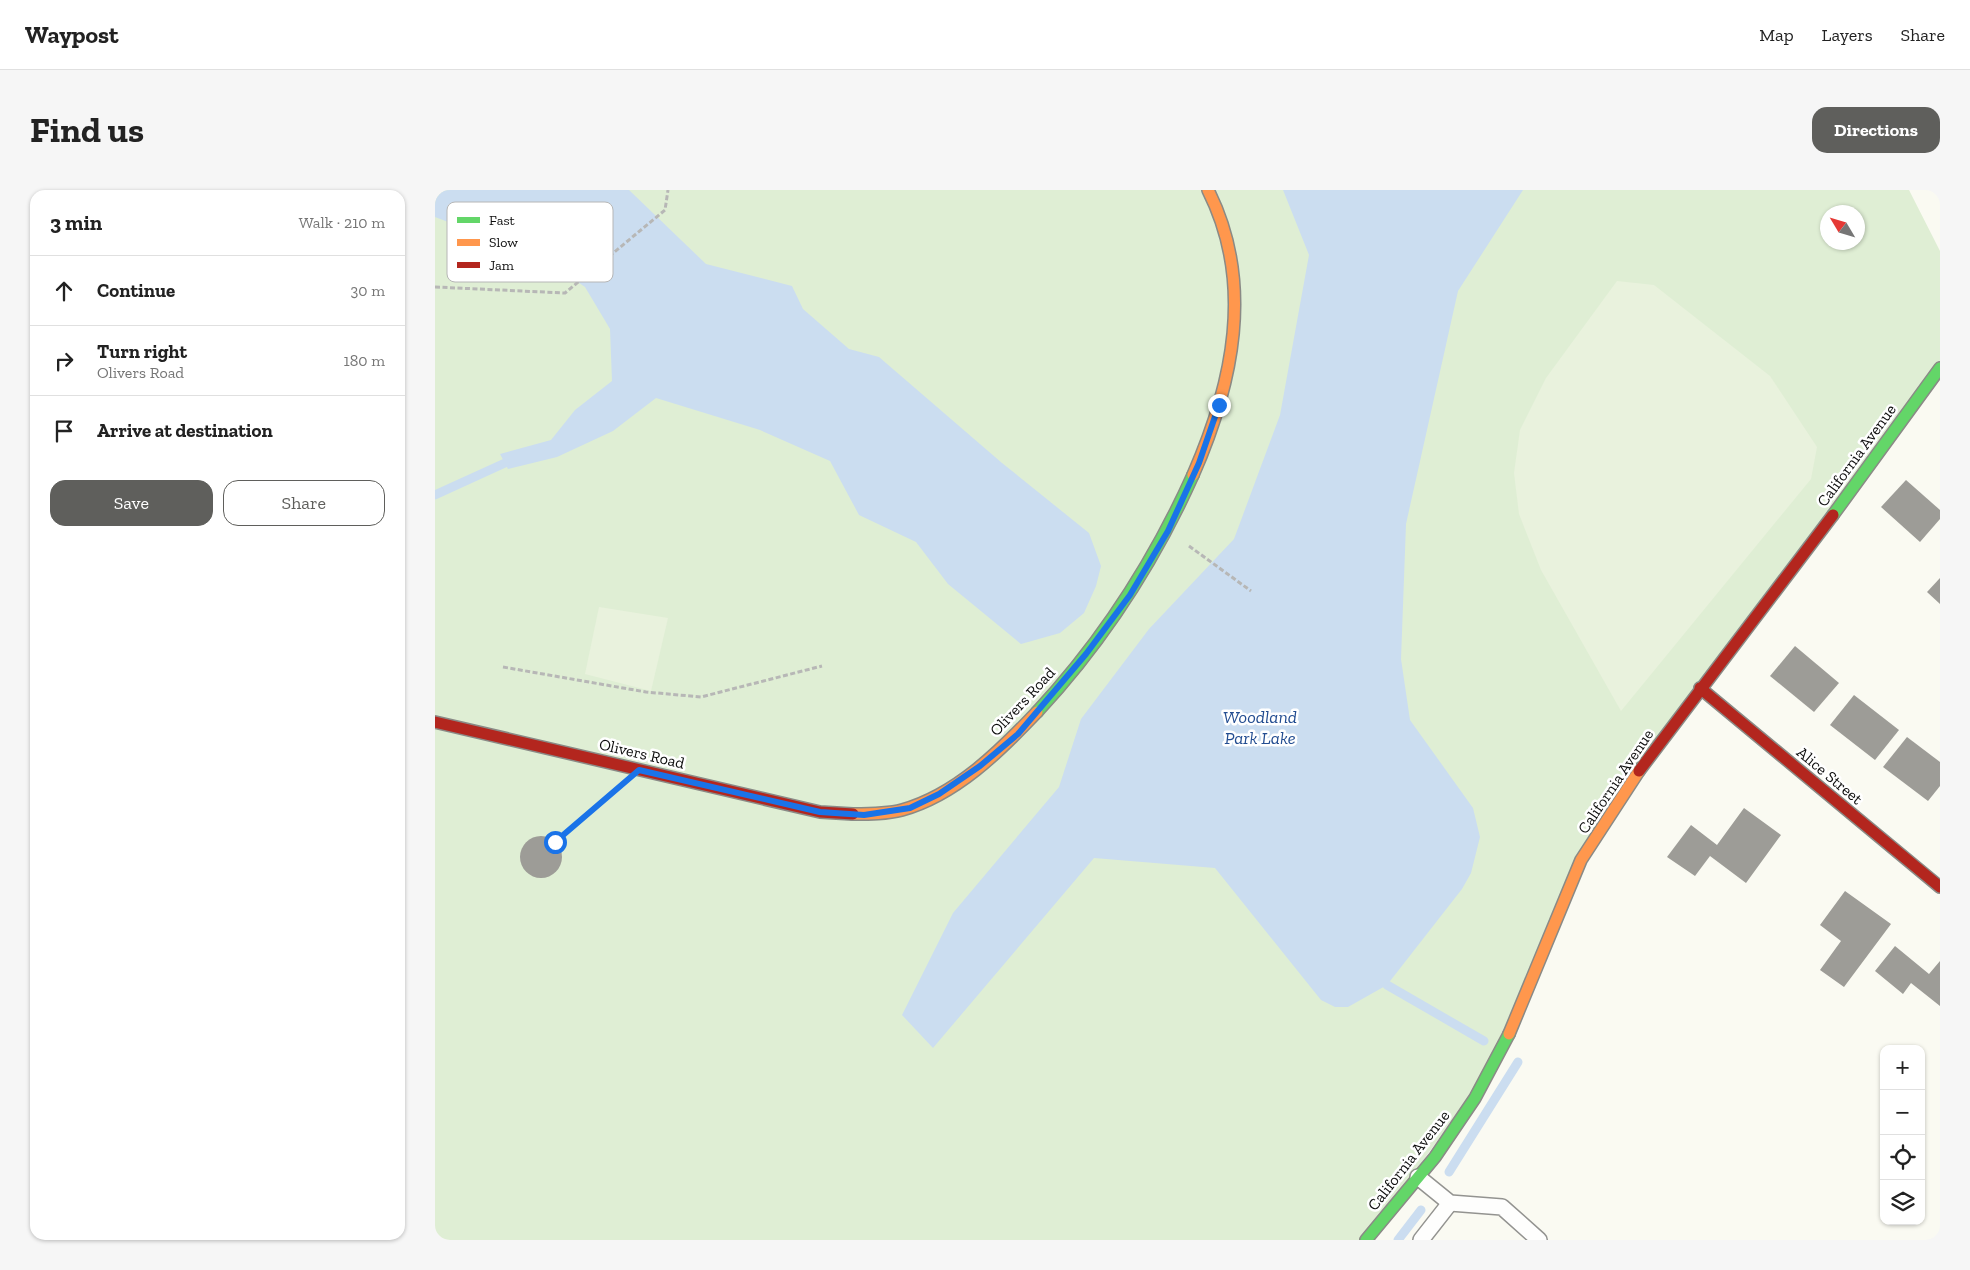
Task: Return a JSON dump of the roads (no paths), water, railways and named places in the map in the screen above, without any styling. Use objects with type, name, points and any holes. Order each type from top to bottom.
[{"type":"street","name":"Olivers Road","points":[[435,722],[820,812],[864,815],[910,808],[939,794],[980,766],[1018,734],[1086,654],[1130,595],[1168,531],[1199,463],[1216,414],[1232,354],[1236,315],[1234,277],[1227,239],[1208,190]]},
{"type":"street","name":"California Avenue","points":[[1366,1240],[1435,1158],[1475,1098],[1509,1035],[1581,860],[1635,775],[1860,479],[1940,368]]},
{"type":"street","name":"Alice Street","points":[[1700,688],[1940,887]]},
{"type":"lane","points":[[1418,1177],[1450,1203],[1502,1207],[1535,1239]]},
{"type":"lane","points":[[1421,1240],[1450,1203]]},
{"type":"water","points":[[435,190],[629,190],[706,264],[792,286],[803,309],[849,349],[879,357],[1002,463],[1089,533],[1101,566],[1096,586],[1084,613],[1060,633],[1021,644],[948,584],[916,542],[859,515],[830,461],[760,430],[656,398],[613,431],[557,457],[508,469],[500,454],[551,440],[575,410],[612,381],[610,329],[585,287],[578,282],[613,282],[613,202],[447,202],[447,222],[435,217]]},
{"type":"water","name":"Woodland Park Lake","points":[[1283,190],[1523,190],[1458,291],[1406,524],[1401,659],[1410,720],[1473,808],[1480,837],[1471,873],[1462,889],[1387,985],[1348,1007],[1335,1007],[1321,1000],[1215,868],[1094,858],[933,1048],[902,1015],[953,913],[1059,787],[1081,719],[1149,629],[1234,539],[1280,415],[1309,255]]},
{"type":"waterway","points":[[435,495],[505,463]]},
{"type":"waterway","points":[[1387,985],[1484,1041]]},
{"type":"waterway","points":[[1449,1172],[1518,1062]]},
{"type":"waterway","points":[[1398,1240],[1421,1210]]}]
